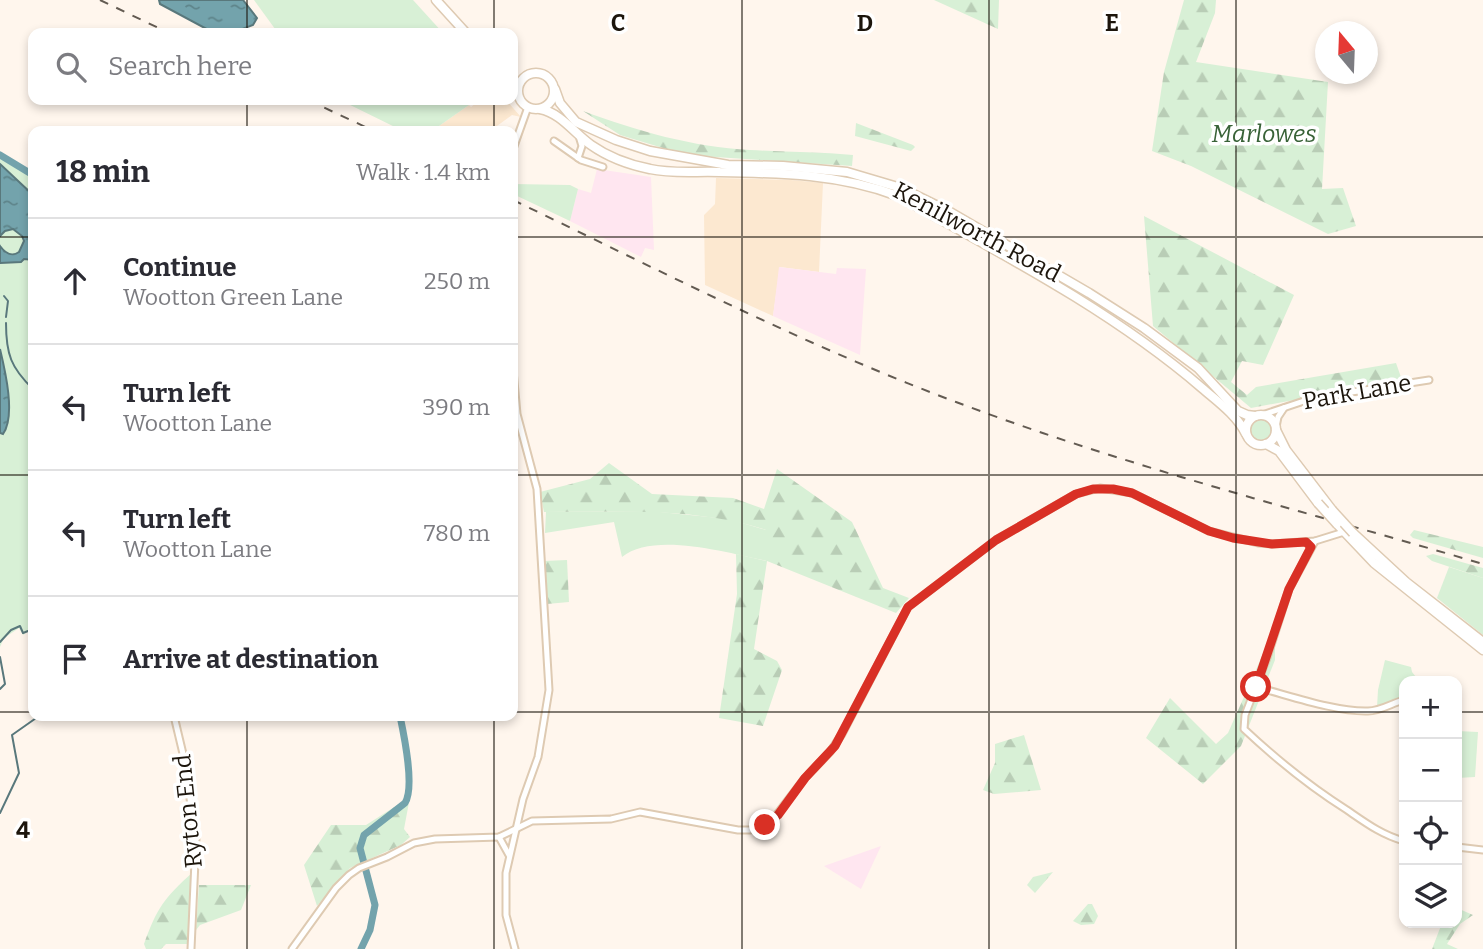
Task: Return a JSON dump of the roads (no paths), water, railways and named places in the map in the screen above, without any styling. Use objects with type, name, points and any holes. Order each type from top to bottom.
[{"type":"highway","points":[[436,0],[461,28]]},
{"type":"highway","points":[[518,73],[544,74],[549,77],[555,89],[551,102],[540,109],[528,107],[518,95]]},
{"type":"highway","points":[[518,85],[529,74]]},
{"type":"highway","name":"Kenilworth Road","points":[[555,89],[560,103],[576,122],[616,140],[650,151],[728,165],[838,171],[876,179],[901,188],[950,212],[1089,293],[1144,328],[1198,368],[1238,411],[1247,415],[1259,415]]},
{"type":"highway","name":"Kenilworth Road","points":[[540,109],[556,114],[579,136],[601,151],[654,170],[819,176],[873,186],[898,196],[1083,302],[1144,341],[1225,408],[1246,434]]},
{"type":"highway","points":[[1483,642],[1406,582],[1349,533],[1336,524],[1279,451],[1266,444],[1253,443],[1246,434],[1247,423],[1259,415],[1271,418],[1286,450],[1349,533],[1374,563],[1483,650]]},
{"type":"highway","points":[[1266,444],[1273,440],[1276,429]]},
{"type":"street","points":[[518,135],[528,107]]},
{"type":"street","points":[[579,136],[579,155]]},
{"type":"street","points":[[554,141],[603,167]]},
{"type":"street","name":"Kenilworth Road","points":[[579,155],[590,148],[601,151]]},
{"type":"street","name":"Park Lane","points":[[1259,415],[1313,398],[1429,380]]},
{"type":"street","name":"Park Lane","points":[[1276,429],[1279,413],[1286,406]]},
{"type":"street","points":[[515,949],[506,915],[506,873],[519,816],[538,757],[549,690],[537,489],[518,418]]},
{"type":"street","points":[[519,816],[532,821],[611,819],[640,812],[750,831],[771,822],[805,778],[835,746],[908,607],[996,540],[1086,490],[1113,489],[1132,493],[1209,531],[1233,538],[1272,544],[1311,543],[1349,533]]},
{"type":"street","points":[[1311,543],[1289,589],[1242,723],[1244,729],[1286,768],[1385,836],[1399,840]]},
{"type":"street","points":[[1256,687],[1363,711],[1380,709],[1399,702]]},
{"type":"street","name":"Ryton End","points":[[175,721],[184,758],[196,839],[191,949]]},
{"type":"street","points":[[292,949],[336,887],[354,870],[408,845],[427,840],[499,837],[532,821]]},
{"type":"street","points":[[499,837],[509,855]]},
{"type":"street","points":[[1462,848],[1483,850]]},
{"type":"water","points":[[159,0],[243,0],[257,18],[253,25],[245,28],[205,28],[160,4]]},
{"type":"water","points":[[0,164],[28,190],[28,259],[0,263],[0,246],[6,252],[14,254],[19,252],[24,241],[13,229],[0,236]]},
{"type":"water","points":[[0,349],[9,405],[7,426],[3,434],[0,433]]},
{"type":"waterway","points":[[0,155],[28,172]]},
{"type":"waterway","points":[[4,296],[8,301],[6,317]]},
{"type":"waterway","points":[[6,323],[11,360],[28,383]]},
{"type":"waterway","points":[[0,642],[11,630],[20,626],[23,633],[28,631]]},
{"type":"waterway","points":[[0,657],[5,684],[0,689]]},
{"type":"waterway","points":[[0,813],[19,773],[12,735],[32,721]]},
{"type":"waterway","points":[[361,949],[370,930],[375,905],[360,848],[364,835],[405,803],[408,795],[408,761],[401,721]]},
{"type":"railway","points":[[100,0],[159,28]]},
{"type":"railway","points":[[319,105],[363,126]]},
{"type":"railway","points":[[518,202],[788,331],[956,402],[1152,468],[1483,564]]},
{"type":"park label","name":"Marlowes","points":[[1264,134]]}]
